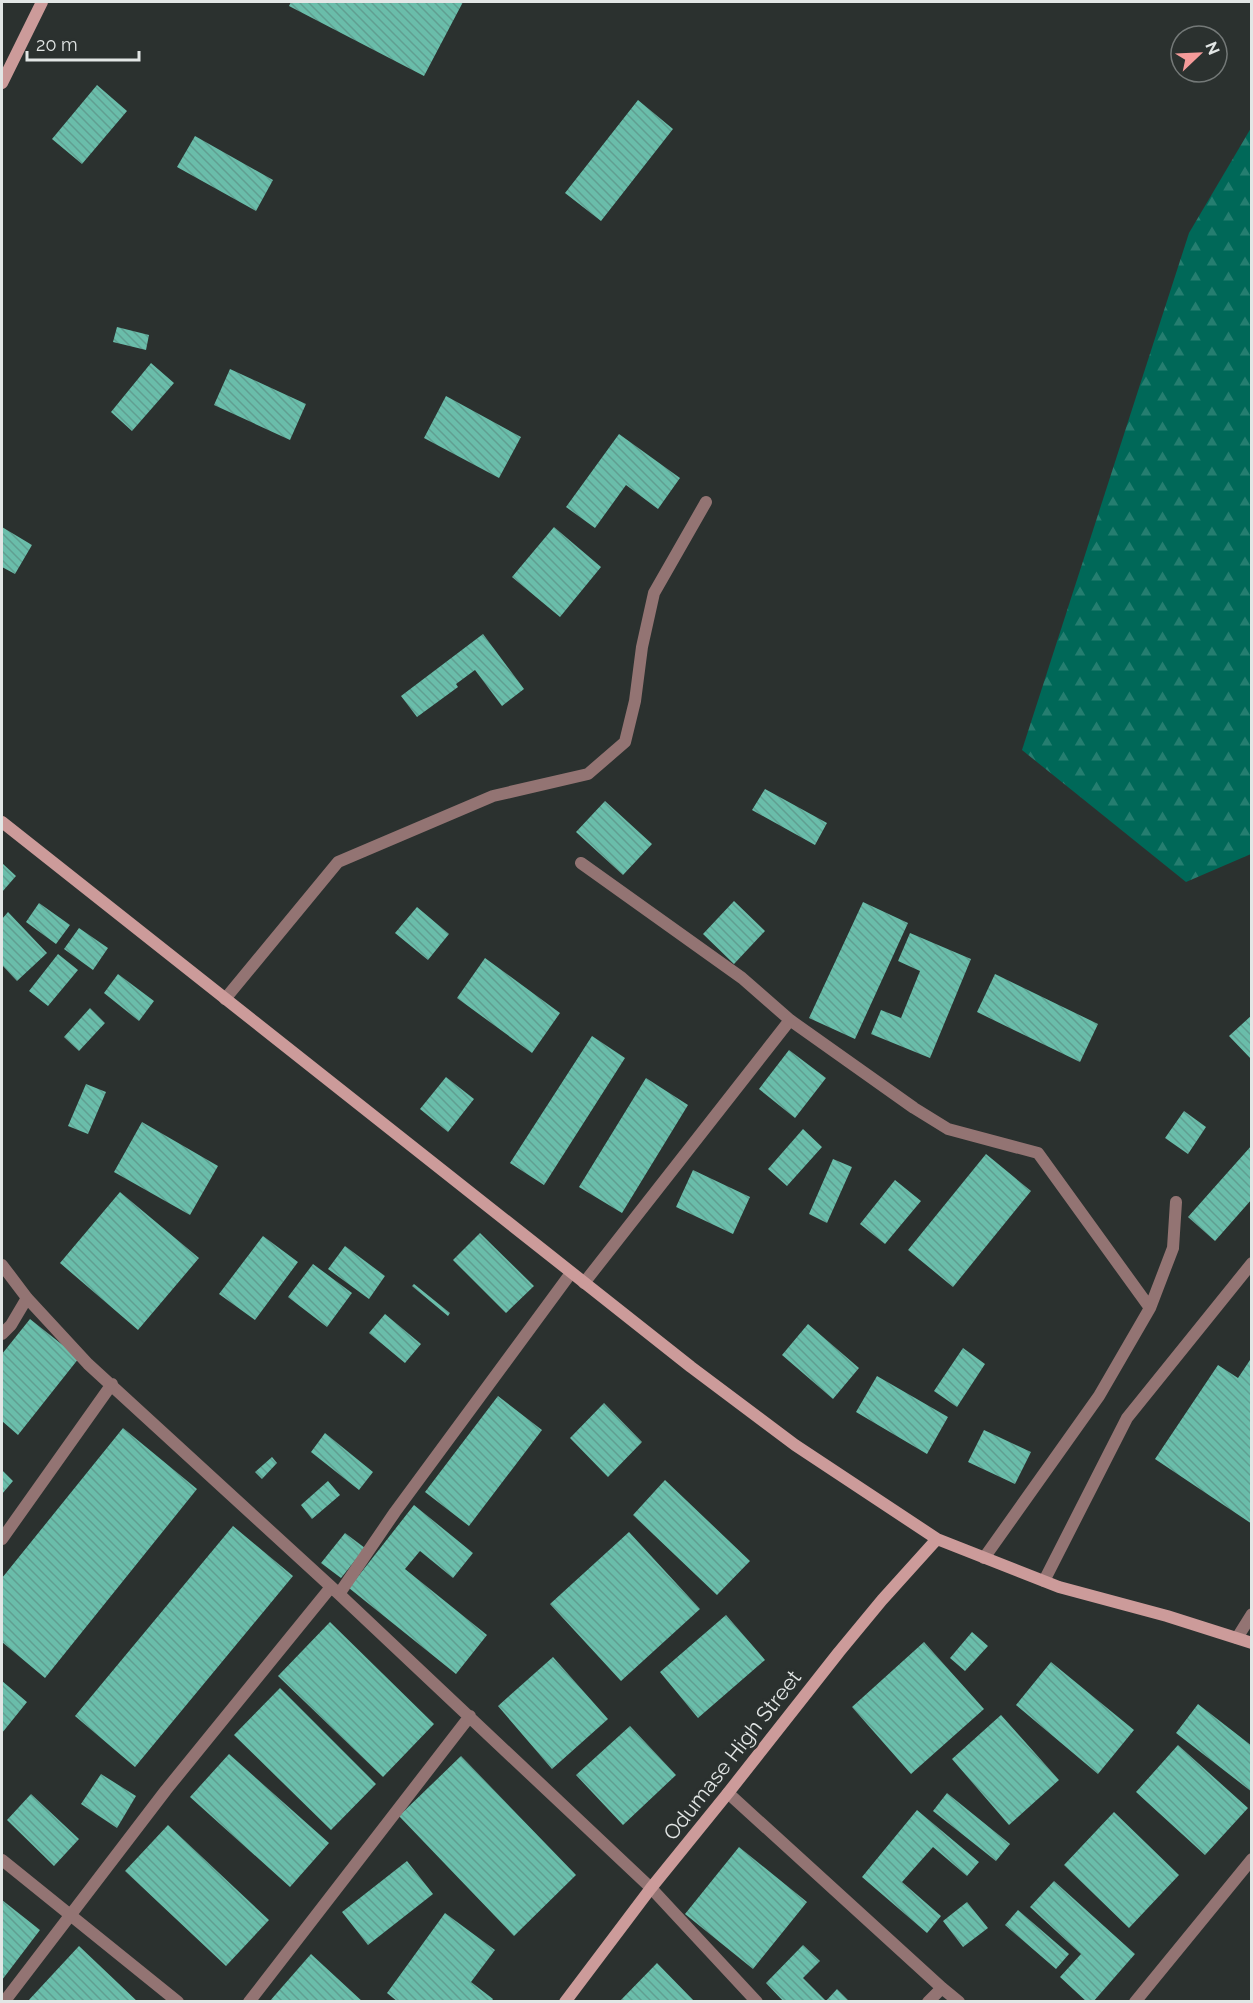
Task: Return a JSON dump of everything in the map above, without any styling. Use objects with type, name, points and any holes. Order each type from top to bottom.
[{"type":"street","points":[[2,84],[42,2]]},
{"type":"street","points":[[225,999],[338,862],[494,796],[588,774],[625,742],[635,701],[642,647],[654,593],[706,502]]},
{"type":"street","points":[[2,822],[691,1367],[795,1445],[938,1539],[1059,1587],[1251,1643]]},
{"type":"street","points":[[581,863],[742,978],[790,1020],[914,1108],[948,1129],[1038,1153],[1150,1308]]},
{"type":"street","points":[[584,1283],[790,1020]]},
{"type":"street","points":[[984,1558],[1099,1396],[1150,1308],[1173,1248],[1176,1202]]},
{"type":"street","points":[[1044,1581],[1126,1418],[1251,1263]]},
{"type":"street","points":[[2,1265],[27,1298],[88,1364],[335,1590],[651,1888],[757,2001]]},
{"type":"street","points":[[4,2001],[166,1790],[335,1590],[571,1273]]},
{"type":"street","points":[[2,1334],[11,1325],[27,1298]]},
{"type":"street","points":[[2,1539],[112,1384]]},
{"type":"street","name":"Odumase High Street","points":[[565,2001],[651,1888],[839,1652],[882,1600],[938,1539]]},
{"type":"street","points":[[1237,1638],[1251,1614]]},
{"type":"street","points":[[249,2001],[470,1716]]},
{"type":"street","points":[[728,1793],[959,2001]]},
{"type":"street","points":[[1135,2001],[1251,1859]]},
{"type":"street","points":[[2,1860],[178,2001]]},
{"type":"street","points":[[928,2001],[942,1988]]},
{"type":"green space","points":[[1251,128],[1251,854],[1186,882],[1022,750],[1189,233]]},
{"type":"building","points":[[291,2],[463,2],[424,76],[289,6]]},
{"type":"building","points":[[97,85],[127,111],[82,164],[52,139]]},
{"type":"building","points":[[638,100],[673,129],[601,221],[565,193]]},
{"type":"building","points":[[195,136],[273,180],[256,211],[177,167]]},
{"type":"building","points":[[117,327],[149,335],[146,350],[113,342]]},
{"type":"building","points":[[151,363],[174,383],[132,431],[111,412]]},
{"type":"building","points":[[230,369],[306,404],[290,440],[214,405]]},
{"type":"building","points":[[446,396],[521,437],[499,478],[424,438]]},
{"type":"building","points":[[619,434],[680,478],[658,509],[626,485],[595,528],[566,507]]},
{"type":"building","points":[[2,527],[32,545],[15,574],[2,567]]},
{"type":"building","points":[[554,527],[601,567],[560,617],[512,577]]},
{"type":"building","points":[[483,634],[524,689],[502,706],[475,670],[456,684],[458,687],[417,717],[401,696]]},
{"type":"building","points":[[765,789],[827,823],[815,845],[752,810]]},
{"type":"building","points":[[605,801],[652,844],[623,875],[576,832]]},
{"type":"building","points":[[2,863],[16,876],[2,892]]},
{"type":"building","points":[[734,901],[765,931],[734,964],[703,934]]},
{"type":"building","points":[[863,902],[908,923],[855,1039],[809,1018]]},
{"type":"building","points":[[39,903],[70,925],[56,944],[26,922]]},
{"type":"building","points":[[417,907],[449,934],[428,960],[395,933]]},
{"type":"building","points":[[8,912],[47,953],[17,981],[2,965],[2,919]]},
{"type":"building","points":[[79,928],[108,948],[93,970],[64,949]]},
{"type":"building","points":[[910,933],[971,959],[930,1058],[871,1034],[881,1010],[901,1018],[920,971],[898,961]]},
{"type":"building","points":[[58,954],[78,970],[48,1006],[29,991]]},
{"type":"building","points":[[485,958],[560,1013],[532,1053],[457,998]]},
{"type":"building","points":[[118,974],[154,1001],[139,1021],[104,993]]},
{"type":"building","points":[[995,974],[1098,1024],[1080,1062],[977,1012]]},
{"type":"building","points":[[90,1008],[105,1023],[79,1051],[64,1037]]},
{"type":"building","points":[[1252,1015],[1252,1060],[1229,1036]]},
{"type":"building","points":[[592,1036],[625,1058],[544,1185],[510,1163]]},
{"type":"building","points":[[789,1050],[826,1078],[795,1118],[759,1089]]},
{"type":"building","points":[[446,1077],[474,1099],[448,1132],[420,1109]]},
{"type":"building","points":[[646,1078],[688,1105],[622,1213],[579,1187]]},
{"type":"building","points":[[86,1084],[106,1092],[88,1134],[68,1126]]},
{"type":"building","points":[[1184,1111],[1206,1127],[1188,1154],[1165,1138]]},
{"type":"building","points":[[142,1122],[218,1166],[190,1215],[114,1172]]},
{"type":"building","points":[[803,1129],[822,1147],[787,1186],[768,1169]]},
{"type":"building","points":[[1252,1145],[1252,1199],[1215,1241],[1188,1217]]},
{"type":"building","points":[[986,1154],[1031,1191],[953,1287],[908,1250]]},
{"type":"building","points":[[833,1159],[852,1167],[827,1223],[809,1214]]},
{"type":"building","points":[[693,1170],[750,1197],[733,1234],[676,1207]]},
{"type":"building","points":[[895,1180],[921,1201],[885,1244],[860,1224]]},
{"type":"building","points":[[120,1192],[199,1258],[138,1330],[60,1263]]},
{"type":"building","points":[[480,1233],[534,1286],[506,1313],[453,1260]]},
{"type":"building","points":[[263,1236],[298,1262],[255,1320],[219,1294]]},
{"type":"building","points":[[345,1246],[385,1276],[369,1299],[328,1269]]},
{"type":"building","points":[[313,1264],[352,1293],[327,1327],[288,1297]]},
{"type":"building","points":[[414,1284],[450,1313],[448,1316],[412,1286]]},
{"type":"building","points":[[385,1314],[421,1344],[405,1363],[369,1333]]},
{"type":"building","points":[[30,1319],[79,1358],[18,1435],[2,1421],[2,1354]]},
{"type":"building","points":[[808,1324],[859,1368],[833,1399],[782,1355]]},
{"type":"building","points":[[963,1348],[985,1364],[957,1407],[934,1391]]},
{"type":"building","points":[[1252,1357],[1252,1524],[1155,1459],[1218,1365],[1238,1378]]},
{"type":"building","points":[[877,1376],[948,1417],[927,1454],[856,1412]]},
{"type":"building","points":[[498,1396],[542,1430],[469,1526],[425,1492]]},
{"type":"building","points":[[604,1403],[642,1442],[608,1477],[570,1438]]},
{"type":"building","points":[[123,1428],[197,1489],[45,1678],[2,1642],[2,1578]]},
{"type":"building","points":[[984,1430],[1031,1452],[1015,1484],[968,1462]]},
{"type":"building","points":[[325,1433],[373,1472],[359,1490],[311,1452]]},
{"type":"building","points":[[272,1457],[277,1463],[262,1479],[255,1472]]},
{"type":"building","points":[[2,1470],[13,1481],[2,1494]]},
{"type":"building","points":[[665,1480],[750,1561],[717,1595],[633,1515]]},
{"type":"building","points":[[328,1481],[340,1495],[312,1519],[301,1505]]},
{"type":"building","points":[[414,1505],[473,1553],[453,1578],[420,1551],[405,1569],[487,1635],[456,1674],[349,1588]]},
{"type":"building","points":[[233,1526],[293,1576],[135,1767],[75,1716]]},
{"type":"building","points":[[629,1532],[700,1609],[621,1681],[550,1604]]},
{"type":"building","points":[[345,1533],[365,1548],[341,1578],[321,1563]]},
{"type":"building","points":[[726,1615],[765,1660],[698,1718],[660,1672]]},
{"type":"building","points":[[330,1622],[434,1724],[383,1777],[278,1676]]},
{"type":"building","points":[[972,1632],[988,1646],[965,1671],[950,1658]]},
{"type":"building","points":[[924,1642],[984,1709],[911,1774],[852,1707]]},
{"type":"building","points":[[553,1657],[608,1719],[552,1769],[498,1706]]},
{"type":"building","points":[[1051,1662],[1134,1730],[1098,1774],[1016,1705]]},
{"type":"building","points":[[2,1681],[27,1702],[2,1733]]},
{"type":"building","points":[[280,1688],[376,1784],[331,1830],[234,1735]]},
{"type":"building","points":[[1198,1704],[1252,1746],[1252,1792],[1176,1733]]},
{"type":"building","points":[[1001,1715],[1059,1780],[1009,1825],[952,1759]]},
{"type":"building","points":[[630,1726],[676,1775],[623,1825],[576,1775]]},
{"type":"building","points":[[1178,1745],[1248,1808],[1205,1855],[1136,1792]]},
{"type":"building","points":[[229,1754],[329,1843],[290,1887],[190,1797]]},
{"type":"building","points":[[461,1756],[576,1875],[514,1936],[399,1816]]},
{"type":"building","points":[[101,1774],[136,1796],[117,1828],[81,1804]]},
{"type":"building","points":[[947,1793],[1010,1844],[996,1861],[933,1811]]},
{"type":"building","points":[[31,1794],[79,1839],[54,1866],[7,1820]]},
{"type":"building","points":[[917,1810],[979,1862],[967,1876],[933,1847],[902,1882],[941,1916],[927,1933],[862,1877]]},
{"type":"building","points":[[1114,1812],[1179,1875],[1129,1928],[1064,1865]]},
{"type":"building","points":[[168,1825],[269,1920],[226,1966],[125,1871]]},
{"type":"building","points":[[739,1847],[807,1902],[753,1969],[685,1914]]},
{"type":"building","points":[[407,1861],[433,1894],[368,1945],[342,1912]]},
{"type":"building","points":[[1054,1881],[1135,1954],[1093,2002],[1087,2002],[1060,1977],[1081,1954],[1030,1907]]},
{"type":"building","points":[[2,1900],[40,1930],[2,1980]]},
{"type":"building","points":[[967,1902],[988,1928],[963,1947],[943,1921]]},
{"type":"building","points":[[1018,1910],[1069,1954],[1056,1969],[1005,1925]]},
{"type":"building","points":[[445,1913],[495,1950],[471,1982],[493,1999],[491,2002],[398,2002],[387,1993]]},
{"type":"building","points":[[803,1945],[820,1961],[803,1978],[826,2001],[837,1989],[850,2002],[784,2002],[766,1983]]},
{"type":"building","points":[[79,1946],[138,2002],[27,2002]]},
{"type":"building","points":[[311,1954],[363,2002],[269,2002]]},
{"type":"building","points":[[657,1963],[695,2002],[619,2002]]}]
